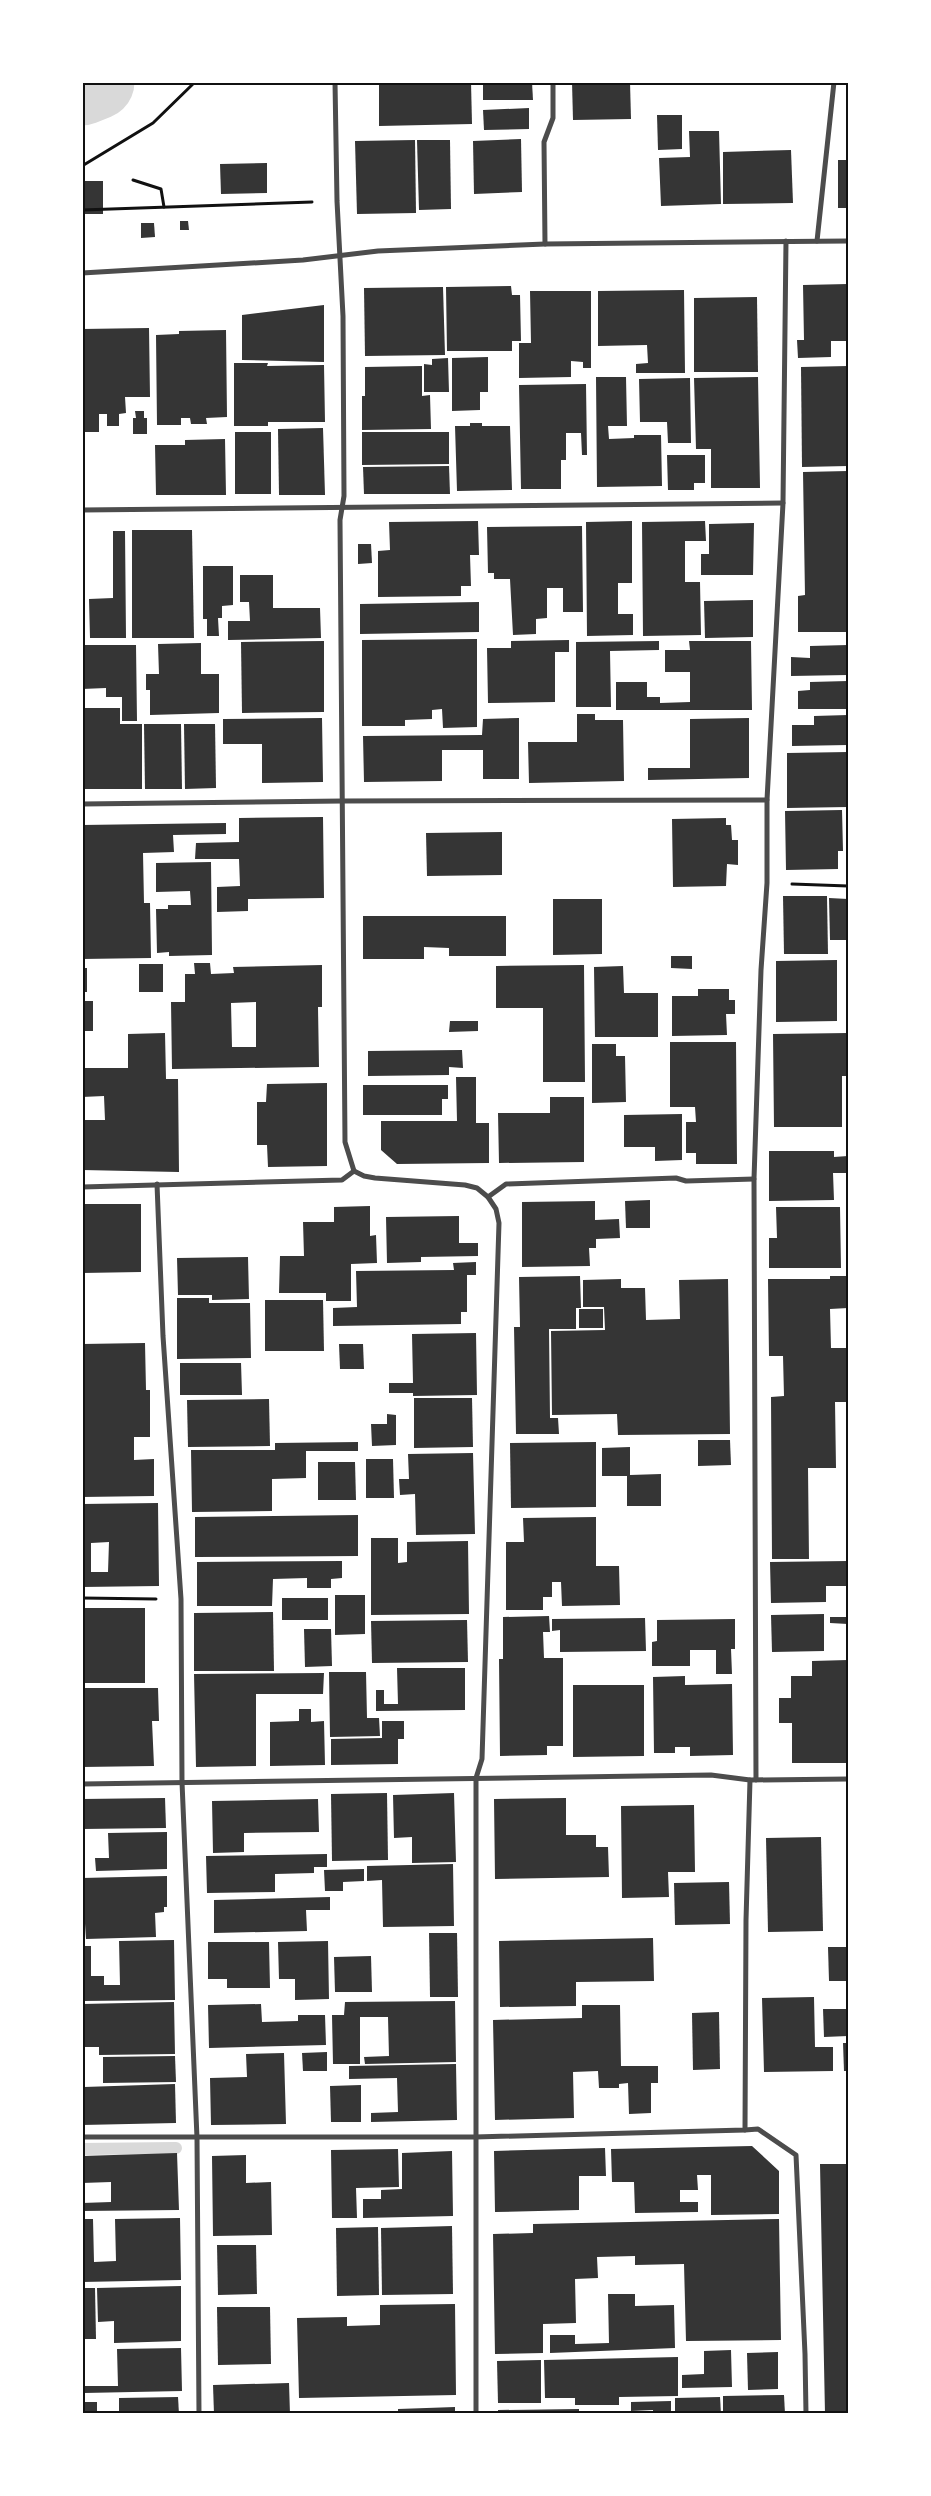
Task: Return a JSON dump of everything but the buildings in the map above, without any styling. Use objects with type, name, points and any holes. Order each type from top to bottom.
[{"type":"street","points":[[335,82],[337,201],[341,256],[344,383],[344,496],[340,529],[345,1142],[354,1171],[364,1176],[375,1178],[465,1185],[477,1188],[488,1197],[496,1209],[499,1223],[482,1759],[476,1778],[476,2414]]},
{"type":"street","points":[[546,244],[544,142],[553,118],[553,82]]},
{"type":"street","points":[[817,241],[834,82]]},
{"type":"street","points":[[745,2130],[746,1920],[753,1780],[754,1179],[761,970],[767,883],[766,800],[783,503],[786,241]]},
{"type":"street","points":[[82,273],[341,256],[378,251],[546,244],[848,241]]},
{"type":"street","points":[[82,510],[342,509],[783,503]]},
{"type":"street","points":[[82,804],[766,800]]},
{"type":"street","points":[[82,1187],[342,1180],[354,1171]]},
{"type":"street","points":[[488,1197],[506,1184],[676,1178],[686,1181],[754,1179]]},
{"type":"street","points":[[157,1184],[163,1336],[181,1599],[182,1782],[197,2138],[199,2414]]},
{"type":"street","points":[[82,1784],[710,1775],[753,1780],[848,1779]]},
{"type":"street","points":[[82,2137],[475,2137],[758,2129],[796,2155],[806,2354],[806,2414]]},
{"type":"path","points":[[82,166],[153,123],[195,82]]},
{"type":"path","points":[[133,180],[162,190],[164,207]]},
{"type":"path","points":[[82,210],[337,201]]},
{"type":"path","points":[[767,883],[848,886]]},
{"type":"path","points":[[82,1598],[181,1599]]},
{"type":"waterway","points":[[82,88],[97,82]]},
{"type":"waterway","points":[[82,2149],[176,2148]]}]
